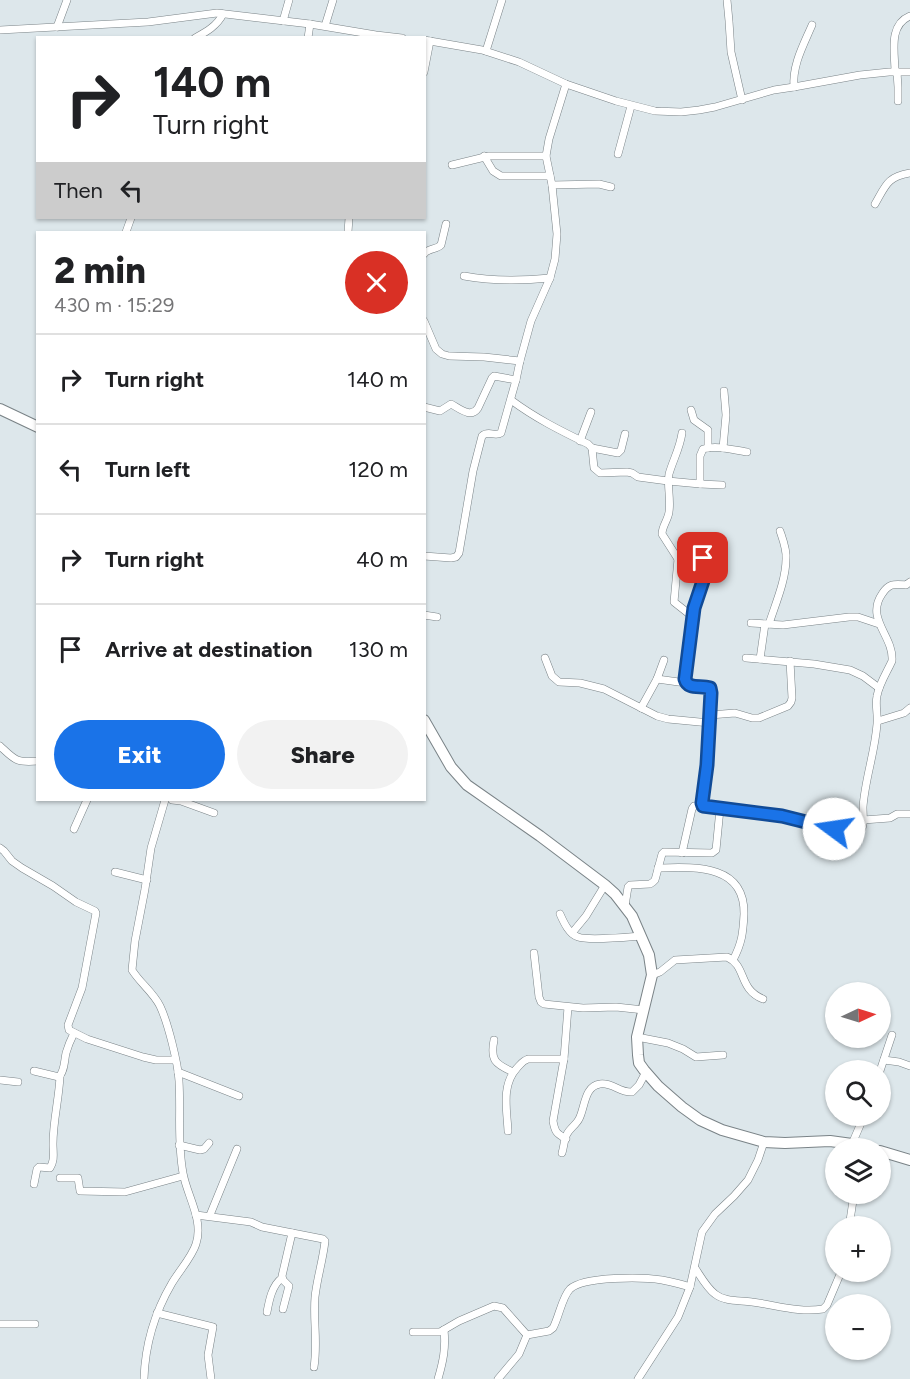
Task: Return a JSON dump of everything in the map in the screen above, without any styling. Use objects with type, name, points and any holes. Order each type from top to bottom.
[{"type":"main road","points":[[0,409],[36,425]]},
{"type":"main road","points":[[426,723],[451,767],[467,785],[605,885],[632,916],[648,955],[652,975],[637,1037],[639,1062],[658,1086],[700,1120],[722,1130],[764,1142],[825,1141]]},
{"type":"main road","points":[[891,1154],[910,1160]]},
{"type":"street","points":[[57,27],[68,0]]},
{"type":"street","points":[[284,21],[289,0]]},
{"type":"street","points":[[325,26],[333,0]]},
{"type":"street","points":[[486,51],[502,0]]},
{"type":"street","points":[[727,0],[731,52],[742,100]]},
{"type":"street","points":[[0,30],[148,22],[211,13],[310,24],[385,36]]},
{"type":"street","points":[[198,36],[214,26],[223,14]]},
{"type":"street","points":[[898,101],[895,37],[901,21],[910,16]]},
{"type":"street","points":[[308,36],[310,24]]},
{"type":"street","points":[[795,87],[794,74],[799,55],[812,25]]},
{"type":"street","points":[[426,56],[428,40],[486,51],[519,62],[566,84],[631,106],[655,111],[681,112],[715,107],[774,90],[860,75],[910,72]]},
{"type":"street","points":[[426,556],[451,558],[456,557],[459,553],[472,471],[482,436],[487,433],[498,435],[501,433],[531,321],[550,278],[557,247],[557,234],[552,185],[546,156],[566,84]]},
{"type":"street","points":[[618,154],[631,106]]},
{"type":"street","points":[[452,165],[484,156],[546,156]]},
{"type":"street","points":[[484,156],[493,171],[501,176],[550,176]]},
{"type":"street","points":[[875,204],[889,180],[910,174]]},
{"type":"street","points":[[552,185],[599,184],[611,187]]},
{"type":"street","points":[[426,252],[441,245],[446,224]]},
{"type":"street","points":[[464,276],[492,280],[550,278]]},
{"type":"street","points":[[426,326],[436,349],[442,354],[520,361]]},
{"type":"street","points":[[426,408],[440,411],[451,404],[469,413],[476,412],[494,376],[516,380]]},
{"type":"street","points":[[723,448],[726,415],[724,391]]},
{"type":"street","points":[[511,400],[527,412],[592,448],[618,453],[625,434]]},
{"type":"street","points":[[691,410],[694,420],[708,430],[708,448]]},
{"type":"street","points":[[580,441],[591,412]]},
{"type":"street","points":[[682,433],[668,481],[669,511],[662,531],[678,559],[674,602],[693,617]]},
{"type":"street","points":[[592,448],[594,468],[600,473],[627,472],[638,477],[722,485]]},
{"type":"street","points":[[700,484],[703,449],[723,448],[747,452]]},
{"type":"street","points":[[760,659],[767,624],[780,589],[787,558],[780,531]]},
{"type":"street","points":[[678,559],[697,556],[703,558],[707,563],[706,574],[694,608],[686,683]]},
{"type":"street","points":[[682,853],[692,809],[703,806],[782,816],[859,834],[862,830],[867,780],[878,721],[877,696],[892,661],[888,641],[879,624],[876,606],[887,586],[906,585],[910,582]]},
{"type":"street","points":[[426,615],[437,617]]},
{"type":"street","points":[[751,623],[783,625],[858,617],[879,624]]},
{"type":"street","points":[[545,658],[552,676],[559,682],[579,683],[604,689],[668,720],[710,719],[735,713],[759,718],[788,706],[792,698],[790,661]]},
{"type":"street","points":[[746,658],[790,661],[850,670],[879,688]]},
{"type":"street","points":[[641,708],[664,660]]},
{"type":"street","points":[[657,678],[710,688],[710,719],[703,806]]},
{"type":"street","points":[[878,721],[904,713],[910,708]]},
{"type":"street","points":[[0,746],[18,761],[23,763],[36,761]]},
{"type":"street","points":[[74,829],[87,801]]},
{"type":"street","points":[[144,1379],[150,1340],[158,1312],[167,1292],[194,1250],[198,1226],[183,1176],[179,1145],[178,1072],[166,1025],[160,1006],[132,970],[151,848],[165,801]]},
{"type":"street","points":[[181,801],[214,813]]},
{"type":"street","points":[[625,906],[630,885],[650,884],[655,880],[664,852],[712,853],[716,850],[720,809]]},
{"type":"street","points":[[863,820],[910,814]]},
{"type":"street","points":[[0,848],[22,868],[96,913],[82,988],[68,1025],[69,1030],[87,1039],[143,1057],[175,1060]]},
{"type":"street","points":[[658,868],[681,867],[718,872],[734,882],[740,889],[744,910],[743,937],[733,960]]},
{"type":"street","points":[[115,872],[147,880]]},
{"type":"street","points":[[572,933],[586,916],[605,885]]},
{"type":"street","points":[[560,915],[578,938],[641,936]]},
{"type":"street","points":[[534,953],[538,993],[544,1004],[583,1008],[616,1007],[644,1011]]},
{"type":"street","points":[[652,975],[675,960],[727,957],[736,964],[750,992],[763,999]]},
{"type":"street","points":[[566,1139],[555,1131],[553,1121],[564,1059],[568,1007]]},
{"type":"street","points":[[34,1184],[37,1169],[50,1167],[53,1162],[54,1126],[60,1076],[74,1033]]},
{"type":"street","points":[[884,1060],[892,1035]]},
{"type":"street","points":[[637,1037],[668,1043],[696,1057],[723,1055]]},
{"type":"street","points":[[494,1040],[495,1062],[513,1072]]},
{"type":"street","points":[[508,1131],[506,1108],[508,1084],[513,1072],[528,1059],[564,1059]]},
{"type":"street","points":[[891,1061],[910,1066]]},
{"type":"street","points":[[34,1071],[60,1076]]},
{"type":"street","points":[[178,1072],[239,1096]]},
{"type":"street","points":[[562,1153],[569,1131],[578,1123],[591,1088],[607,1084],[632,1092],[646,1072]]},
{"type":"street","points":[[0,1080],[18,1082]]},
{"type":"street","points":[[638,1379],[678,1317],[690,1287],[702,1232],[715,1214],[748,1180],[764,1142]]},
{"type":"street","points":[[179,1145],[200,1150],[209,1143]]},
{"type":"street","points":[[210,1215],[237,1149]]},
{"type":"street","points":[[60,1178],[78,1178],[80,1191],[125,1192],[183,1176]]},
{"type":"street","points":[[196,1215],[250,1222],[262,1227],[325,1241],[315,1297],[317,1350],[314,1367]]},
{"type":"street","points":[[267,1312],[274,1288],[282,1278],[292,1233]]},
{"type":"street","points":[[695,1268],[716,1295],[724,1299],[797,1310],[823,1309],[836,1282]]},
{"type":"street","points":[[282,1278],[289,1286],[283,1309]]},
{"type":"street","points":[[527,1335],[549,1331],[553,1328],[567,1293],[578,1284],[601,1280],[647,1279],[663,1280],[690,1287]]},
{"type":"street","points":[[413,1332],[440,1332],[494,1306],[503,1308],[527,1335]]},
{"type":"street","points":[[158,1312],[213,1327],[208,1355],[211,1379]]},
{"type":"street","points":[[0,1324],[35,1324]]},
{"type":"street","points":[[438,1379],[446,1343],[444,1330]]},
{"type":"street","points":[[498,1379],[519,1354],[527,1335]]},
{"type":"route","points":[[703,558],[708,566],[694,608],[685,679],[690,686],[710,688],[711,693],[703,806],[782,816],[834,829]]}]
